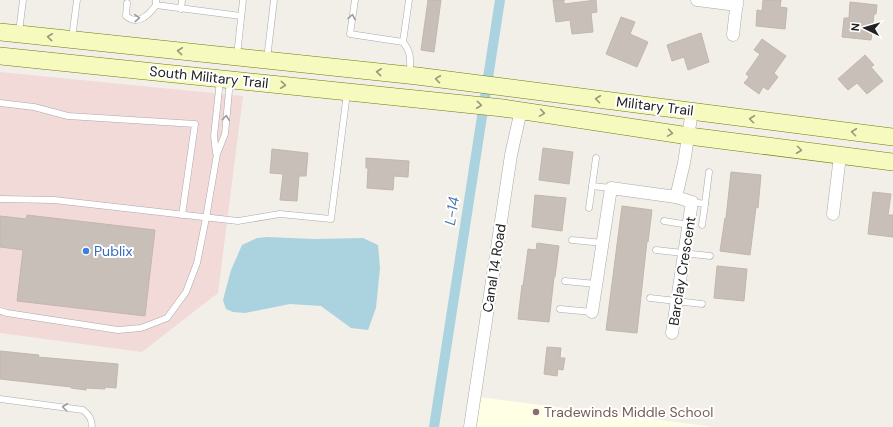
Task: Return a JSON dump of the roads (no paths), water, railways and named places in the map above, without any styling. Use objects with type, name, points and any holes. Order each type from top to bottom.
[{"type":"main road","name":"South Military Trail","points":[[0,32],[413,76]]},
{"type":"main road","points":[[79,64],[132,60],[197,67],[203,66],[208,62],[212,55]]},
{"type":"main road","name":"South Military Trail","points":[[0,56],[418,98]]},
{"type":"main road","points":[[225,79],[262,60]]},
{"type":"main road","name":"Military Trail","points":[[413,76],[893,137]]},
{"type":"main road","name":"Military Trail","points":[[418,98],[521,110],[689,136],[893,162]]},
{"type":"street","points":[[697,0],[737,2],[733,35]]},
{"type":"street","name":"Canal 14 Road","points":[[470,427],[511,154],[521,110]]},
{"type":"street","name":"Barclay Crescent","points":[[676,197],[689,136],[692,111]]},
{"type":"street","points":[[834,214],[840,156]]},
{"type":"street","points":[[592,312],[611,188]]},
{"type":"street","name":"Barclay Crescent","points":[[611,188],[676,197],[692,202],[672,333]]},
{"type":"lane","points":[[18,34],[23,0]]},
{"type":"lane","points":[[72,39],[77,0]]},
{"type":"lane","points":[[181,8],[182,0]]},
{"type":"lane","points":[[237,57],[243,0]]},
{"type":"lane","points":[[262,60],[274,0]]},
{"type":"lane","points":[[355,0],[350,34],[403,42],[409,49],[413,76]]},
{"type":"lane","points":[[403,42],[409,0]]},
{"type":"lane","points":[[127,3],[126,16],[135,20],[146,17],[150,14],[156,3],[241,16]]},
{"type":"lane","points":[[217,154],[214,136],[225,79]]},
{"type":"lane","points":[[0,311],[118,330],[141,328],[167,318],[186,292],[197,263],[217,154],[225,134],[225,79]]},
{"type":"lane","points":[[0,199],[54,200],[238,221],[280,214],[332,219],[347,91]]},
{"type":"lane","points":[[0,103],[34,107],[68,116],[195,124],[182,215]]},
{"type":"lane","points":[[590,208],[596,158]]},
{"type":"lane","points":[[702,224],[709,172]]},
{"type":"lane","points":[[592,186],[611,188]]},
{"type":"lane","points":[[692,202],[705,204]]},
{"type":"lane","points":[[664,221],[689,225]]},
{"type":"lane","points":[[572,240],[603,243]]},
{"type":"lane","points":[[656,250],[710,256]]},
{"type":"lane","points":[[565,281],[596,284]]},
{"type":"lane","points":[[650,298],[702,304]]},
{"type":"lane","points":[[560,309],[592,312]]},
{"type":"lane","points":[[0,399],[83,410],[91,419],[92,427]]},
{"type":"water","points":[[257,238],[315,239],[363,238],[378,245],[380,268],[376,308],[368,330],[351,328],[321,306],[290,304],[245,313],[233,312],[226,309],[223,300],[231,270],[242,245]]},
{"type":"waterway","name":"L-14","points":[[434,427],[500,0]]},
{"type":"place","name":"Publix","points":[[86,251]]},
{"type":"place","name":"Tradewinds Middle School","points":[[536,412]]}]
